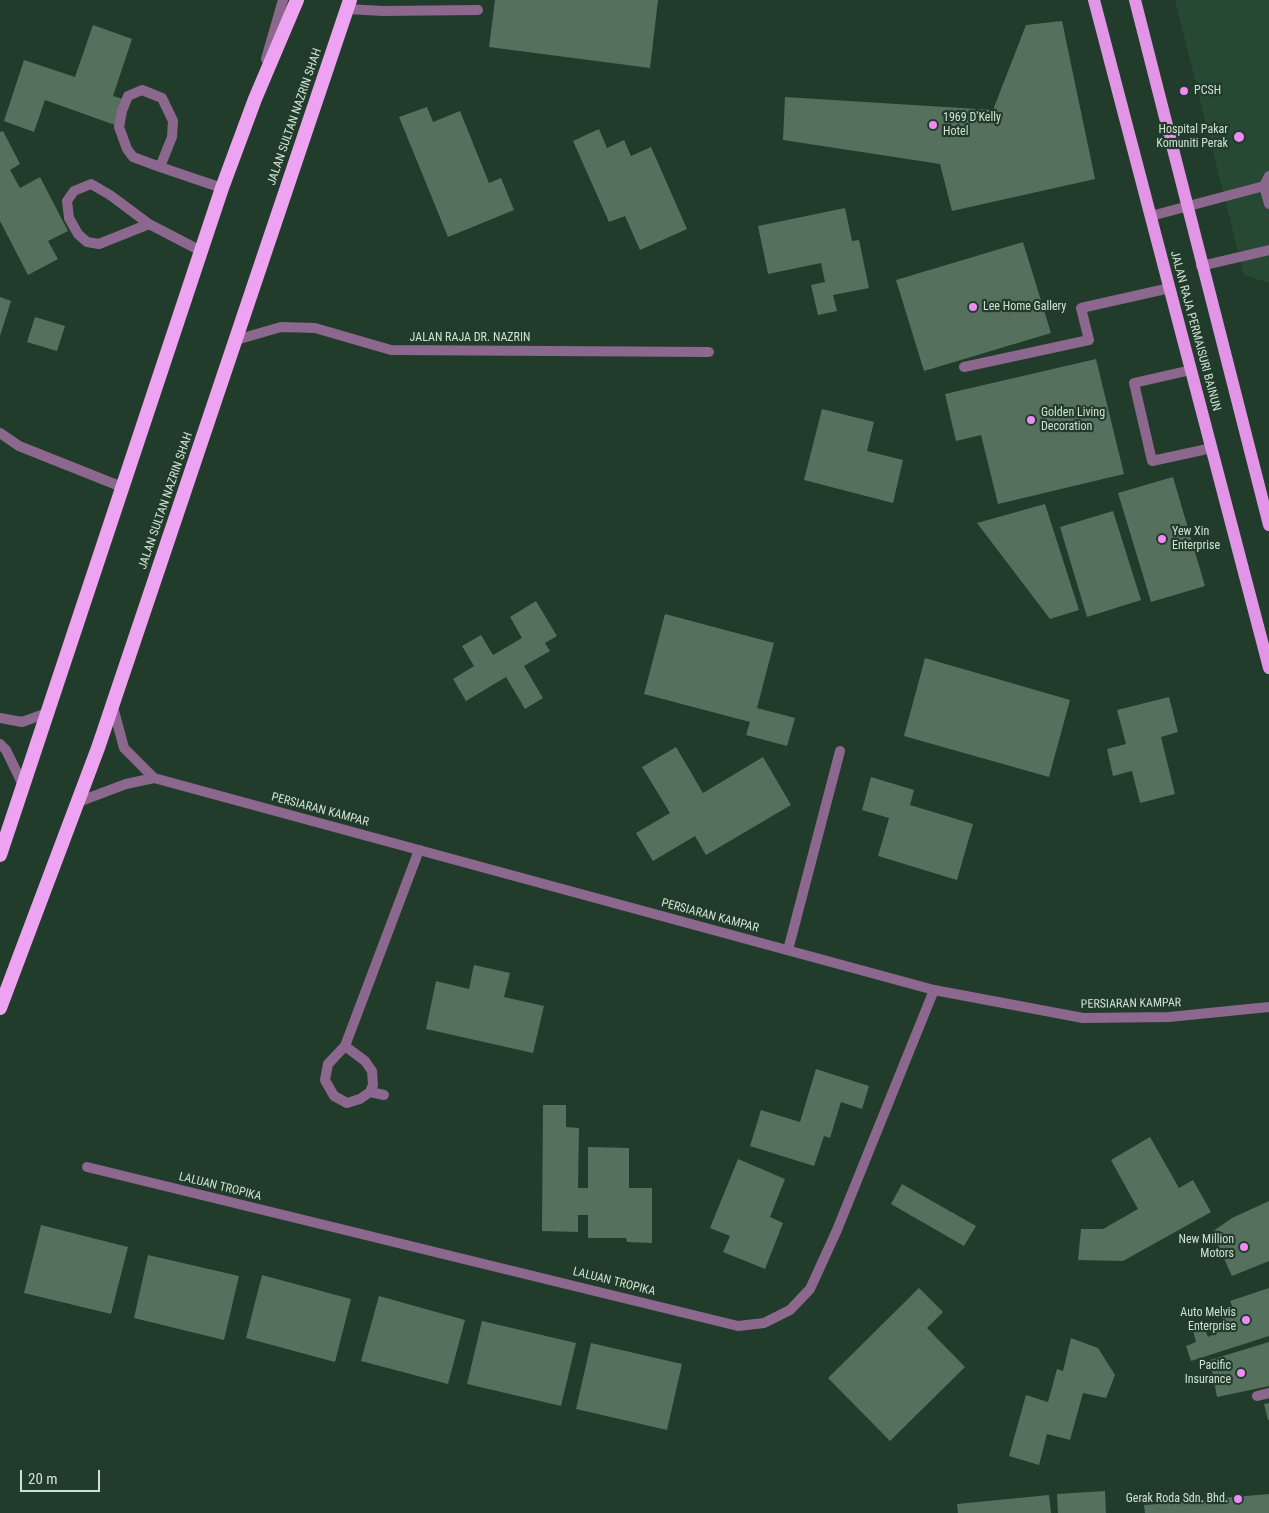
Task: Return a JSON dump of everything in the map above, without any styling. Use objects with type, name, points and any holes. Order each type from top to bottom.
[{"type":"highway","points":[[0,855],[222,188],[255,99],[297,0]]},
{"type":"highway","name":"JALAN SULTAN NAZRIN SHAH","points":[[0,1008],[112,707],[349,4]]},
{"type":"main road","name":"JALAN RAJA PERMAISURI BAINUN","points":[[1094,0],[1269,668]]},
{"type":"main road","name":"JALAN RAJA PERMAISURI BAINUN","points":[[1135,0],[1201,266],[1269,525]]},
{"type":"street","points":[[255,99],[283,0]]},
{"type":"street","points":[[349,4],[383,11],[478,10]]},
{"type":"street","points":[[160,167],[172,137],[174,121],[162,98],[142,90],[128,96],[119,127],[123,142],[133,157],[160,167],[222,188]]},
{"type":"street","points":[[1151,216],[1267,181],[1269,204]]},
{"type":"street","points":[[149,224],[99,244],[87,242],[78,234],[68,218],[67,200],[74,191],[91,184],[110,194],[149,224],[201,251]]},
{"type":"street","points":[[1201,266],[1269,250]]},
{"type":"street","points":[[964,367],[1089,340],[1081,308],[1170,288]]},
{"type":"street","name":"JALAN RAJA DR. NAZRIN","points":[[236,340],[281,327],[315,328],[354,341],[391,350],[709,352]]},
{"type":"street","points":[[1191,370],[1134,383],[1152,461],[1212,448]]},
{"type":"street","points":[[0,433],[19,446],[122,487]]},
{"type":"street","name":"PERSIARAN KAMPAR","points":[[112,707],[124,748],[154,778]]},
{"type":"street","points":[[0,718],[22,722],[47,713]]},
{"type":"street","points":[[0,744],[6,750],[22,785]]},
{"type":"street","points":[[788,950],[840,751]]},
{"type":"street","name":"PERSIARAN KAMPAR","points":[[78,802],[126,784],[154,778],[934,990],[1083,1018],[1169,1017],[1269,1007]]},
{"type":"street","points":[[345,1046],[365,1061],[372,1071],[374,1085],[370,1092],[360,1099],[347,1103],[334,1096],[325,1080],[328,1064],[345,1046],[419,850]]},
{"type":"street","name":"LALUAN TROPIKA","points":[[87,1167],[738,1326],[764,1323],[790,1310],[810,1289],[837,1230],[934,990]]},
{"type":"street","points":[[370,1092],[384,1095]]},
{"type":"street","points":[[1256,1396],[1269,1393]]},
{"type":"shaded area","name":"Hospital Pakar Komuniti Perak","points":[[1175,0],[1269,0],[1269,283],[1244,275]]},
{"type":"building","points":[[495,0],[658,0],[650,68],[489,47]]},
{"type":"building","name":"1969 D'Kelly Hotel","points":[[1062,21],[1095,179],[952,211],[940,164],[783,140],[785,97],[993,110],[1026,25]]},
{"type":"building","points":[[93,25],[132,39],[113,96],[123,99],[115,125],[45,100],[34,132],[4,121],[24,60],[75,77]]},
{"type":"building","points":[[427,107],[433,122],[460,111],[489,183],[501,178],[514,210],[448,237],[399,117]]},
{"type":"building","points":[[599,129],[607,148],[624,140],[631,156],[651,147],[687,229],[640,250],[625,216],[609,222],[573,141]]},
{"type":"building","points":[[3,131],[20,164],[10,170],[20,188],[40,177],[68,231],[48,241],[58,259],[28,275],[0,221],[0,132]]},
{"type":"building","points":[[845,208],[852,241],[859,240],[869,288],[833,295],[837,311],[818,315],[811,285],[825,282],[821,263],[768,274],[758,226]]},
{"type":"building","name":"Lee Home Gallery","points":[[1023,242],[1051,333],[924,371],[896,280]]},
{"type":"building","points":[[0,297],[11,301],[0,336]]},
{"type":"building","points":[[35,317],[65,326],[57,351],[27,342]]},
{"type":"building","name":"Golden Living Decoration","points":[[1096,359],[1124,474],[998,504],[981,435],[956,441],[945,394]]},
{"type":"building","points":[[822,409],[874,422],[867,451],[903,460],[893,503],[804,480]]},
{"type":"building","name":"Yew Xin Enterprise","points":[[1173,477],[1205,586],[1151,602],[1118,493]]},
{"type":"building","points":[[1045,504],[1079,610],[1050,619],[977,523]]},
{"type":"building","points":[[1113,511],[1141,600],[1087,617],[1060,527]]},
{"type":"building","points":[[536,601],[557,636],[545,643],[550,651],[524,666],[543,698],[525,709],[506,677],[466,701],[453,679],[474,666],[462,646],[481,635],[493,655],[522,638],[510,617]]},
{"type":"building","points":[[665,614],[774,643],[757,708],[795,718],[787,746],[746,735],[750,722],[644,694]]},
{"type":"building","points":[[925,658],[1070,700],[1049,777],[904,736]]},
{"type":"building","points":[[1169,697],[1178,732],[1161,737],[1175,794],[1140,803],[1132,771],[1113,776],[1107,749],[1126,744],[1117,710]]},
{"type":"building","points":[[676,747],[703,793],[763,757],[791,805],[706,855],[695,836],[653,861],[636,833],[670,813],[642,767]]},
{"type":"building","points":[[871,777],[914,790],[910,805],[973,824],[957,880],[878,856],[889,818],[862,810]]},
{"type":"building","points":[[474,965],[510,973],[504,997],[544,1006],[533,1053],[426,1029],[436,981],[469,989]]},
{"type":"building","points":[[816,1069],[869,1086],[862,1109],[841,1102],[830,1138],[824,1136],[814,1166],[750,1146],[761,1110],[800,1122]]},
{"type":"building","points":[[543,1105],[566,1105],[566,1127],[579,1128],[578,1188],[588,1188],[588,1147],[629,1148],[629,1188],[652,1188],[652,1243],[627,1242],[626,1238],[588,1238],[588,1215],[578,1215],[578,1232],[542,1231]]},
{"type":"building","points":[[1150,1137],[1179,1188],[1193,1180],[1211,1212],[1123,1261],[1078,1260],[1081,1229],[1103,1229],[1138,1209],[1111,1160]]},
{"type":"building","points":[[738,1159],[785,1179],[770,1217],[783,1223],[765,1269],[723,1252],[730,1236],[710,1228]]},
{"type":"building","points":[[902,1184],[976,1226],[964,1246],[891,1204]]},
{"type":"building","name":"New Million Motors","points":[[1269,1201],[1269,1261],[1232,1276],[1212,1232],[1232,1218]]},
{"type":"building","points":[[41,1225],[128,1247],[111,1314],[24,1293]]},
{"type":"building","points":[[148,1255],[239,1276],[224,1340],[134,1318]]},
{"type":"building","points":[[262,1275],[351,1299],[335,1362],[246,1338]]},
{"type":"building","points":[[919,1288],[943,1312],[927,1328],[965,1367],[890,1441],[828,1378]]},
{"type":"building","name":"Auto Melvis Enterprise","points":[[1269,1288],[1269,1336],[1191,1361],[1186,1346],[1196,1342],[1193,1331],[1203,1326],[1208,1337],[1225,1329],[1221,1313],[1233,1308],[1230,1301]]},
{"type":"building","points":[[379,1296],[465,1320],[448,1384],[361,1361]]},
{"type":"building","points":[[482,1321],[576,1343],[561,1406],[467,1384]]},
{"type":"building","points":[[1071,1338],[1098,1348],[1115,1375],[1106,1398],[1083,1393],[1070,1440],[1047,1434],[1039,1465],[1009,1456],[1026,1395],[1048,1402],[1057,1369],[1063,1371]]},
{"type":"building","name":"Pacific Insurance","points":[[1269,1342],[1269,1386],[1217,1397],[1210,1360]]},
{"type":"building","points":[[591,1343],[682,1364],[667,1430],[576,1409]]},
{"type":"building","points":[[1269,1403],[1269,1420],[1268,1420],[1264,1404]]},
{"type":"building","points":[[1105,1491],[1106,1513],[1058,1513],[1057,1494]]},
{"type":"building","name":"Gerak Roda Sdn. Bhd.","points":[[1269,1494],[1269,1513],[1145,1513],[1144,1505]]},
{"type":"building","points":[[1049,1495],[1051,1513],[958,1513],[957,1504]]},
{"type":"place","name":"PCSH","points":[[1184,91]]},
{"type":"place","name":"1969 D'Kelly Hotel","points":[[933,125]]},
{"type":"place","name":"Hospital Pakar Komuniti Perak","points":[[1239,137]]},
{"type":"place","name":"Lee Home Gallery","points":[[973,307]]},
{"type":"place","name":"Golden Living Decoration","points":[[1031,420]]},
{"type":"place","name":"Yew Xin Enterprise","points":[[1162,539]]},
{"type":"place","name":"New Million Motors","points":[[1244,1247]]},
{"type":"place","name":"Auto Melvis Enterprise","points":[[1246,1320]]},
{"type":"place","name":"Pacific Insurance","points":[[1241,1373]]},
{"type":"place","name":"Gerak Roda Sdn. Bhd.","points":[[1238,1499]]}]
